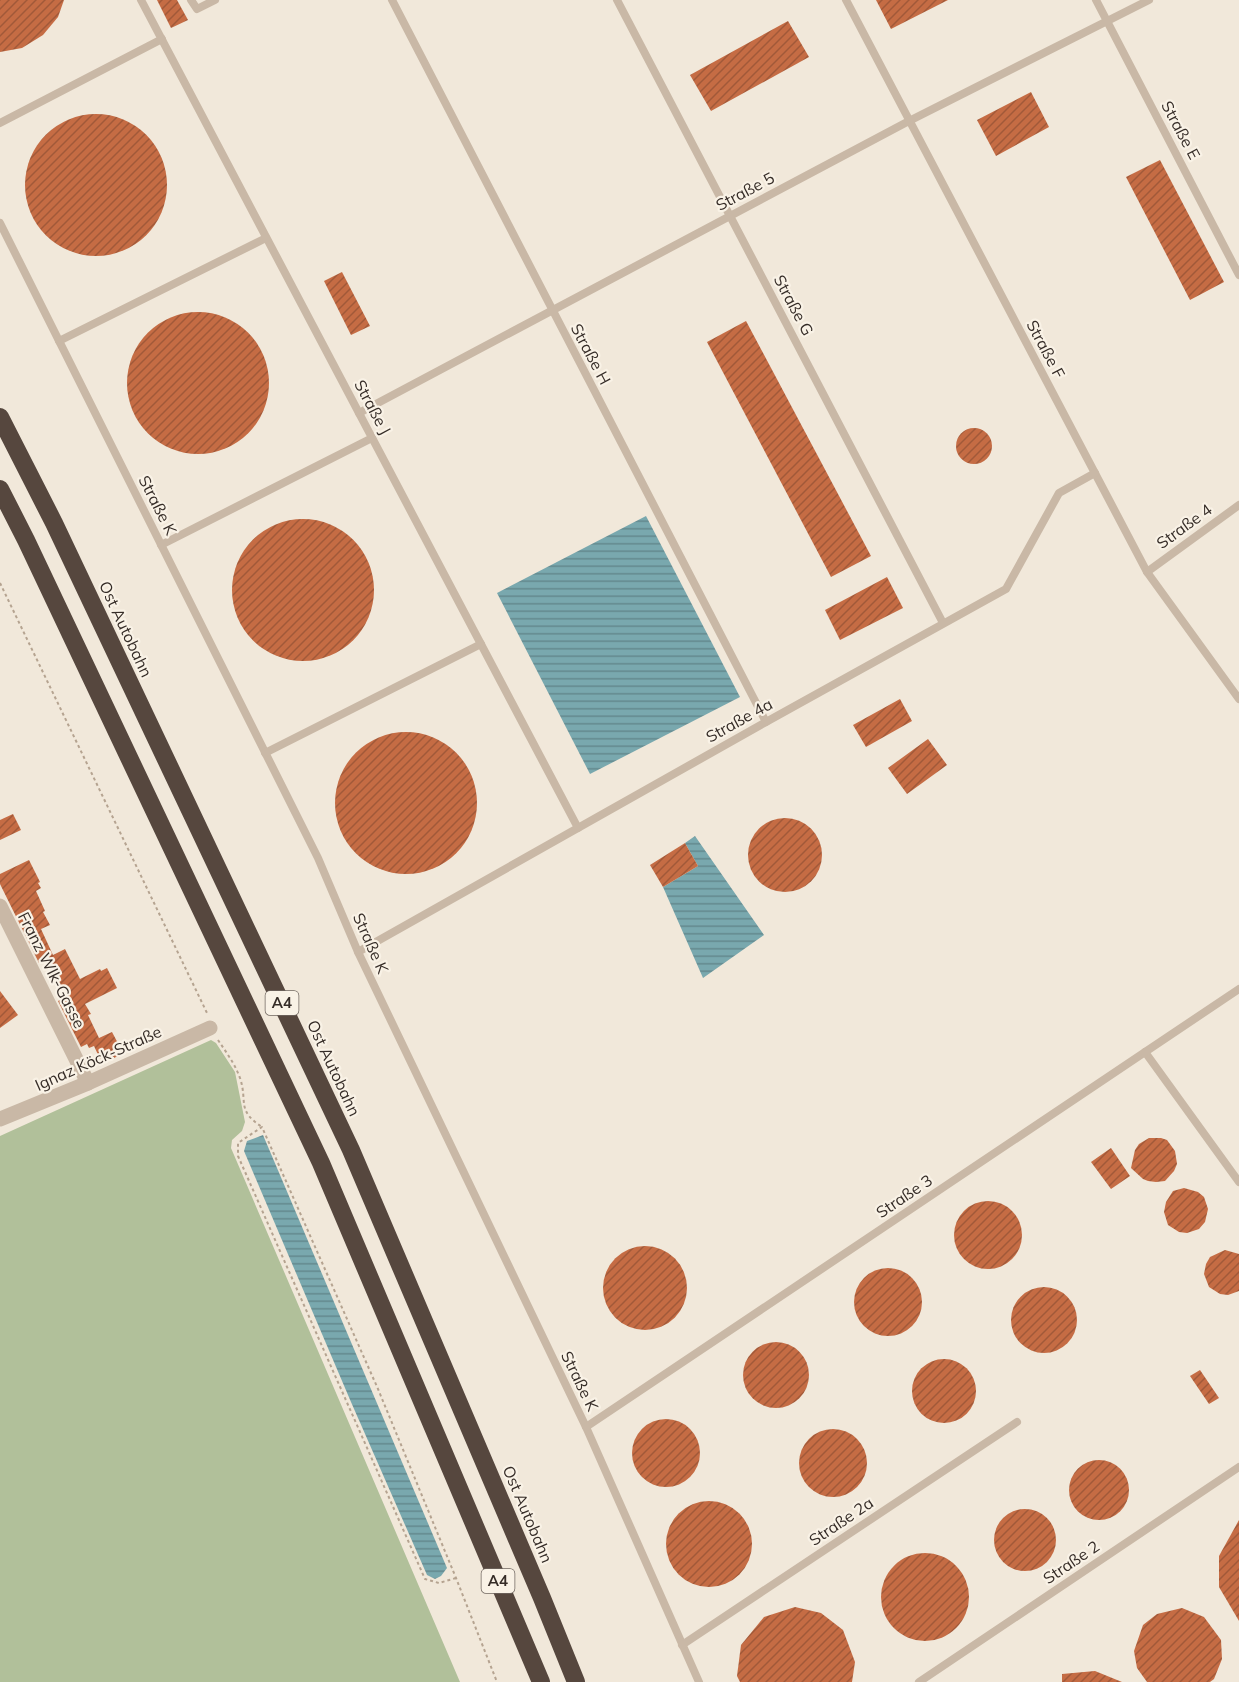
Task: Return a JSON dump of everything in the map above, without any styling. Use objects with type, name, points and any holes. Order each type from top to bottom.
[{"type":"highway","name":"Ost Autobahn","points":[[0,417],[54,523],[351,1150],[576,1682]]},
{"type":"highway","name":"A4","points":[[0,489],[321,1163],[541,1682]]},
{"type":"street","name":"Franz Wlk-Gasse","points":[[0,906],[88,1083]]},
{"type":"street","name":"Ignaz Köck-Straße","points":[[0,1119],[88,1083],[210,1028]]},
{"type":"lane","name":"Straße J","points":[[141,0],[578,828]]},
{"type":"lane","points":[[191,0],[197,9],[215,0]]},
{"type":"lane","name":"Straße H","points":[[392,0],[766,722]]},
{"type":"lane","name":"Straße G","points":[[617,0],[944,623]]},
{"type":"lane","name":"Straße F","points":[[846,0],[1147,572],[1239,699]]},
{"type":"lane","name":"Straße E","points":[[1096,0],[1239,275]]},
{"type":"lane","name":"Straße 5","points":[[359,413],[909,121],[1149,0]]},
{"type":"lane","points":[[0,123],[162,39]]},
{"type":"lane","name":"Straße K","points":[[0,223],[318,858],[357,952],[586,1427],[699,1682]]},
{"type":"lane","points":[[59,341],[266,238]]},
{"type":"lane","points":[[161,545],[372,438]]},
{"type":"lane","name":"Straße 4a","points":[[357,952],[1006,589],[1059,493],[1095,473]]},
{"type":"lane","name":"Straße 4","points":[[1147,572],[1239,505]]},
{"type":"lane","points":[[266,753],[481,644]]},
{"type":"lane","name":"Straße 3","points":[[586,1427],[1239,989]]},
{"type":"lane","points":[[1145,1052],[1239,1182]]},
{"type":"lane","name":"Straße 2a","points":[[682,1644],[1017,1422]]},
{"type":"lane","name":"Straße 2","points":[[919,1682],[1239,1467]]},
{"type":"path","points":[[0,583],[210,1021],[210,1028],[236,1068],[241,1080],[246,1114],[262,1127],[374,1378],[497,1682]]},
{"type":"path","points":[[262,1127],[238,1143],[238,1156],[426,1579],[439,1583],[456,1578]]},
{"type":"green space","points":[[211,1040],[216,1043],[235,1072],[245,1122],[242,1131],[232,1140],[231,1148],[460,1682],[0,1682],[0,1136]]},
{"type":"water","points":[[646,516],[740,697],[590,774],[497,593]]},
{"type":"water","points":[[695,836],[764,935],[703,978],[663,887],[698,866],[685,843]]},
{"type":"water","points":[[263,1135],[447,1568],[441,1576],[435,1579],[427,1575],[244,1151],[247,1141]]},
{"type":"building","points":[[0,0],[64,0],[58,17],[43,35],[22,48],[0,52]]},
{"type":"building","points":[[157,0],[177,0],[188,20],[171,28]]},
{"type":"building","points":[[876,0],[948,0],[891,29]]},
{"type":"building","points":[[788,21],[809,57],[711,111],[690,75]]},
{"type":"building","points":[[1031,92],[1049,127],[996,156],[977,120]]},
{"type":"building","points":[[96,114],[123,119],[146,135],[162,158],[167,185],[162,212],[146,235],[123,251],[96,256],[69,251],[46,235],[30,212],[25,185],[30,158],[46,135],[69,119]]},
{"type":"building","points":[[1160,160],[1224,282],[1190,300],[1126,177]]},
{"type":"building","points":[[342,272],[370,326],[351,335],[324,281]]},
{"type":"building","points":[[198,312],[225,317],[248,333],[264,356],[269,383],[264,410],[248,433],[225,449],[198,454],[171,449],[148,433],[132,410],[127,383],[132,356],[148,333],[171,317]]},
{"type":"building","points":[[746,321],[871,556],[831,577],[707,342]]},
{"type":"building","points":[[974,428],[986,434],[992,446],[986,458],[974,464],[962,458],[956,446],[962,434]]},
{"type":"building","points":[[303,519],[330,524],[353,540],[369,563],[374,590],[369,617],[353,640],[330,656],[303,661],[276,656],[253,640],[237,617],[232,590],[237,563],[253,540],[276,524]]},
{"type":"building","points":[[887,577],[903,608],[840,640],[825,610]]},
{"type":"building","points":[[900,699],[912,721],[866,747],[853,725]]},
{"type":"building","points":[[406,732],[433,737],[456,753],[472,776],[477,803],[472,830],[456,853],[433,869],[406,874],[379,869],[356,853],[340,830],[335,803],[340,776],[356,753],[379,737]]},
{"type":"building","points":[[928,739],[947,765],[907,794],[888,768]]},
{"type":"building","points":[[13,814],[21,830],[0,840],[0,820]]},
{"type":"building","points":[[778,818],[792,818],[806,824],[816,834],[822,848],[820,869],[806,886],[792,892],[778,892],[764,886],[754,876],[748,862],[748,848],[754,834],[764,824]]},
{"type":"building","points":[[685,843],[698,866],[663,887],[650,865]]},
{"type":"building","points":[[29,860],[40,882],[38,883],[41,888],[36,891],[50,925],[41,929],[53,955],[65,949],[80,979],[107,968],[117,988],[85,1004],[99,1038],[112,1032],[121,1049],[116,1052],[118,1056],[108,1061],[106,1056],[100,1059],[94,1046],[89,1048],[87,1044],[81,1047],[58,1001],[64,998],[46,959],[39,963],[0,884],[0,874]]},
{"type":"building","points":[[0,991],[18,1015],[0,1028]]},
{"type":"building","points":[[1149,1138],[1167,1140],[1175,1151],[1177,1164],[1165,1181],[1148,1181],[1131,1168],[1135,1150],[1139,1144]]},
{"type":"building","points":[[1111,1148],[1130,1176],[1111,1189],[1091,1162]]},
{"type":"building","points":[[1184,1188],[1198,1192],[1204,1197],[1208,1209],[1205,1222],[1199,1229],[1187,1233],[1179,1232],[1168,1225],[1164,1212],[1166,1202],[1173,1191]]},
{"type":"building","points":[[988,1201],[1001,1204],[1012,1211],[1019,1222],[1022,1235],[1019,1248],[1012,1259],[1001,1266],[988,1269],[975,1266],[964,1259],[957,1248],[954,1235],[957,1222],[964,1211],[975,1204]]},
{"type":"building","points":[[645,1246],[661,1249],[675,1258],[684,1272],[687,1288],[684,1304],[675,1318],[661,1327],[645,1330],[629,1327],[615,1318],[606,1304],[603,1288],[606,1272],[615,1258],[629,1249]]},
{"type":"building","points":[[1225,1250],[1239,1254],[1239,1291],[1228,1295],[1220,1294],[1209,1287],[1204,1274],[1210,1257]]},
{"type":"building","points":[[888,1268],[901,1271],[912,1278],[919,1289],[922,1302],[919,1315],[912,1326],[901,1333],[888,1336],[875,1333],[864,1326],[857,1315],[854,1302],[857,1289],[864,1278],[875,1271]]},
{"type":"building","points":[[1044,1287],[1056,1290],[1067,1297],[1074,1308],[1077,1320],[1074,1332],[1067,1343],[1056,1350],[1044,1353],[1032,1350],[1021,1343],[1014,1332],[1011,1320],[1014,1308],[1021,1297],[1032,1290]]},
{"type":"building","points":[[776,1342],[788,1345],[799,1352],[806,1363],[809,1375],[806,1387],[799,1398],[788,1405],[776,1408],[764,1405],[753,1398],[746,1387],[743,1375],[746,1363],[753,1352],[764,1345]]},
{"type":"building","points":[[938,1359],[950,1359],[967,1368],[974,1379],[976,1391],[974,1403],[967,1414],[950,1423],[938,1423],[926,1418],[917,1409],[912,1397],[912,1385],[917,1373],[926,1364]]},
{"type":"building","points":[[1200,1370],[1219,1398],[1209,1404],[1190,1376]]},
{"type":"building","points":[[666,1419],[679,1422],[690,1429],[697,1440],[700,1453],[697,1466],[690,1477],[679,1484],[666,1487],[653,1484],[642,1477],[635,1466],[632,1453],[635,1440],[642,1429],[653,1422]]},
{"type":"building","points":[[833,1429],[846,1431],[857,1439],[865,1450],[867,1463],[865,1476],[857,1487],[846,1495],[833,1497],[820,1495],[809,1487],[801,1476],[799,1463],[801,1450],[809,1439],[820,1431]]},
{"type":"building","points":[[1099,1460],[1116,1465],[1124,1473],[1129,1490],[1124,1507],[1116,1515],[1099,1520],[1082,1515],[1074,1507],[1069,1490],[1074,1473],[1082,1465]]},
{"type":"building","points":[[709,1501],[725,1505],[739,1514],[748,1528],[752,1544],[748,1560],[739,1574],[725,1583],[709,1587],[693,1583],[679,1574],[670,1560],[666,1544],[670,1528],[679,1514],[693,1505]]},
{"type":"building","points":[[1025,1509],[1037,1511],[1047,1518],[1054,1528],[1056,1540],[1054,1552],[1047,1562],[1037,1569],[1025,1571],[1013,1569],[1003,1562],[996,1552],[994,1540],[996,1528],[1003,1518],[1013,1511]]},
{"type":"building","points":[[1239,1520],[1239,1621],[1219,1587],[1219,1556]]},
{"type":"building","points":[[925,1553],[942,1556],[956,1566],[966,1580],[969,1597],[966,1614],[956,1628],[942,1638],[925,1641],[908,1638],[894,1628],[884,1614],[881,1597],[884,1580],[894,1566],[908,1556]]},
{"type":"building","points":[[795,1607],[821,1613],[843,1630],[855,1662],[852,1682],[740,1682],[737,1676],[741,1645],[764,1617]]},
{"type":"building","points":[[1182,1608],[1204,1617],[1221,1640],[1222,1659],[1214,1679],[1210,1682],[1147,1682],[1137,1668],[1134,1651],[1143,1625],[1157,1614]]},
{"type":"building","points":[[1095,1671],[1122,1682],[1062,1682],[1062,1674]]}]
